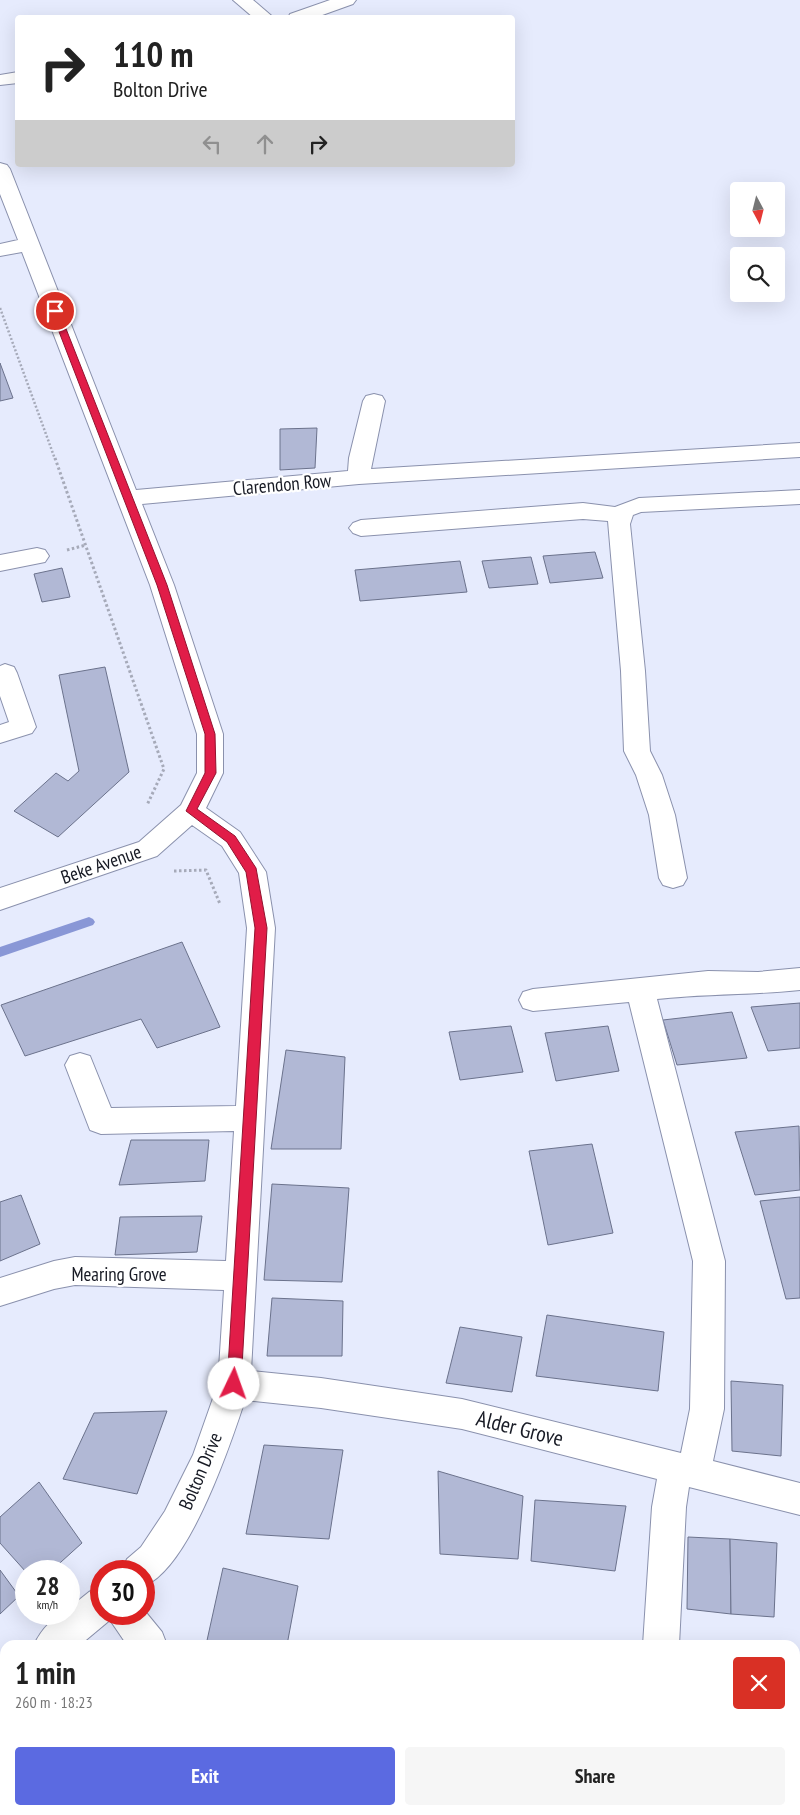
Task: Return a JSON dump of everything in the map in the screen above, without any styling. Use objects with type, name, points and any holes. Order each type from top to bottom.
[{"type":"street","points":[[242,0],[262,15]]},
{"type":"street","points":[[304,15],[347,0]]},
{"type":"street","points":[[0,80],[15,78]]},
{"type":"street","points":[[0,169],[162,585],[210,734],[210,773],[191,811]]},
{"type":"street","points":[[0,250],[30,244]]},
{"type":"street","name":"Clarendon Row","points":[[127,498],[359,477],[360,458],[374,401]]},
{"type":"street","points":[[359,477],[800,450]]},
{"type":"street","points":[[673,878],[662,815],[649,775],[637,751],[633,671],[619,548],[618,524],[621,515],[624,510],[639,505],[800,497]]},
{"type":"street","points":[[361,528],[583,510],[621,515]]},
{"type":"street","points":[[0,563],[37,556]]},
{"type":"street","points":[[0,734],[23,727],[5,673]]},
{"type":"street","name":"Beke Avenue","points":[[0,899],[148,849],[191,811]]},
{"type":"street","name":"Bolton Drive","points":[[152,1560],[177,1523],[208,1460],[234,1384],[261,928],[252,872],[231,839],[191,811]]},
{"type":"street","points":[[533,1000],[708,982],[758,983],[800,978]]},
{"type":"street","points":[[640,989],[709,1261],[710,1303],[707,1409],[669,1507],[661,1640]]},
{"type":"street","points":[[80,1065],[101,1121],[250,1118]]},
{"type":"street","name":"Mearing Grove","points":[[0,1292],[54,1275],[75,1271],[240,1276]]},
{"type":"street","name":"Alder Grove","points":[[234,1384],[321,1393],[462,1414],[800,1499]]},
{"type":"street","points":[[58,1640],[90,1613]]},
{"type":"street","points":[[134,1625],[145,1640]]},
{"type":"path","points":[[0,308],[105,596],[164,769],[136,826],[148,849]]},
{"type":"path","points":[[170,872],[206,870],[229,926],[261,928]]},
{"type":"building","points":[[0,363],[13,398],[0,401]]},
{"type":"building","points":[[317,428],[315,468],[280,470],[280,429]]},
{"type":"building","points":[[595,552],[603,578],[550,583],[543,556]]},
{"type":"building","points":[[531,557],[538,584],[489,588],[482,561]]},
{"type":"building","points":[[460,561],[467,592],[360,601],[355,570]]},
{"type":"building","points":[[62,568],[70,597],[42,602],[34,574]]},
{"type":"building","points":[[105,667],[129,772],[58,837],[14,811],[56,773],[68,781],[79,771],[59,675]]},
{"type":"building","points":[[182,942],[220,1027],[157,1048],[141,1019],[25,1056],[1,1005]]},
{"type":"building","points":[[800,1003],[800,1048],[768,1051],[751,1007]]},
{"type":"building","points":[[732,1012],[747,1058],[677,1065],[663,1020]]},
{"type":"building","points":[[511,1026],[523,1072],[460,1080],[449,1032]]},
{"type":"building","points":[[608,1026],[619,1071],[556,1081],[545,1033]]},
{"type":"building","points":[[286,1050],[345,1057],[341,1149],[271,1149]]},
{"type":"building","points":[[799,1126],[800,1190],[755,1195],[735,1132]]},
{"type":"building","points":[[131,1140],[209,1140],[205,1181],[119,1185]]},
{"type":"building","points":[[592,1144],[613,1233],[548,1245],[529,1151]]},
{"type":"building","points":[[272,1184],[349,1188],[342,1282],[264,1280]]},
{"type":"building","points":[[21,1195],[40,1244],[0,1261],[0,1202]]},
{"type":"building","points":[[800,1197],[800,1298],[786,1299],[760,1201]]},
{"type":"building","points":[[202,1216],[197,1252],[115,1255],[120,1217]]},
{"type":"building","points":[[272,1298],[343,1301],[342,1356],[267,1356]]},
{"type":"building","points":[[547,1315],[664,1332],[658,1391],[536,1376]]},
{"type":"building","points":[[460,1327],[522,1337],[512,1392],[446,1383]]},
{"type":"building","points":[[731,1381],[783,1385],[781,1456],[732,1451]]},
{"type":"building","points":[[167,1411],[137,1494],[63,1479],[94,1413]]},
{"type":"building","points":[[264,1445],[343,1450],[329,1539],[246,1534]]},
{"type":"building","points":[[438,1471],[523,1496],[518,1559],[440,1554]]},
{"type":"building","points":[[39,1482],[82,1543],[63,1560],[15,1560],[0,1543],[0,1517]]},
{"type":"building","points":[[535,1500],[626,1506],[615,1571],[531,1561]]},
{"type":"building","points":[[688,1537],[730,1539],[731,1614],[687,1609]]},
{"type":"building","points":[[730,1539],[777,1543],[774,1617],[731,1614]]},
{"type":"building","points":[[223,1568],[298,1586],[288,1640],[207,1640]]},
{"type":"building","points":[[0,1570],[15,1591],[15,1600],[0,1614]]},
{"type":"waterway","points":[[0,952],[89,922]]},
{"type":"route","points":[[55,311],[162,585],[198,690],[210,734],[210,773],[191,811],[231,839],[252,872],[261,928],[234,1384]]}]
